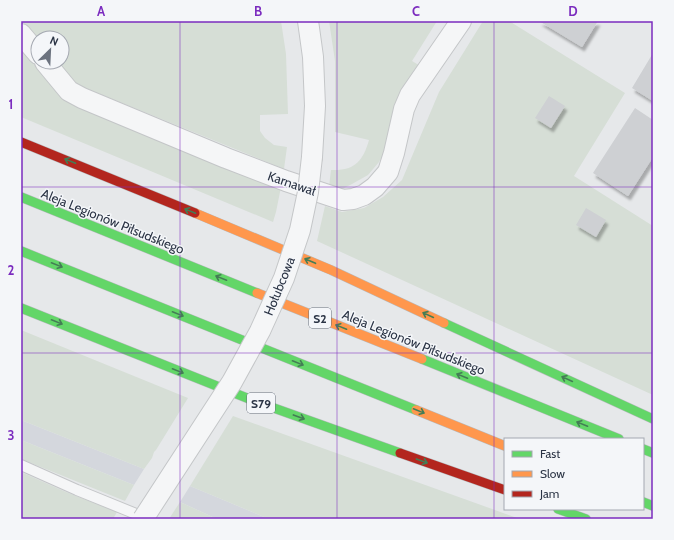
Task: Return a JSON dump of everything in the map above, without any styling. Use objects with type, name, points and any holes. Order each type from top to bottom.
[{"type":"highway","points":[[21,142],[331,270],[653,418]]},
{"type":"highway","name":"Aleja Legionów Piłsudskiego","points":[[21,197],[617,438]]},
{"type":"highway","points":[[21,251],[504,446]]},
{"type":"highway","name":"S79","points":[[21,308],[257,402],[504,490]]},
{"type":"highway","points":[[561,510],[586,519]]},
{"type":"street","name":"Hołubcowa","points":[[143,519],[232,382],[260,331],[284,278],[300,230],[308,192],[315,106],[313,57],[308,21]]},
{"type":"street","name":"Karnawał","points":[[51,70],[68,91],[82,98],[286,182],[343,200],[353,199],[364,195],[375,187],[388,172],[404,109],[410,96],[461,21]]},
{"type":"street","points":[[21,34],[30,45]]},
{"type":"lane","points":[[21,465],[77,490],[150,519]]},
{"type":"shaded area","points":[[22,21],[281,21],[286,54],[288,114],[260,115],[260,131],[265,138],[274,145],[287,147],[284,169],[73,83],[62,70],[70,70],[70,30],[30,30]]},
{"type":"shaded area","points":[[329,21],[437,21],[412,61],[422,67],[379,162],[368,175],[344,188],[329,187],[331,170],[346,169],[357,163],[364,154],[369,140],[335,132],[335,61]]},
{"type":"shaded area","points":[[483,21],[509,21],[625,93],[574,176],[653,226],[653,395],[317,241],[325,206],[342,212],[364,208],[383,197],[402,180],[439,92]]},
{"type":"shaded area","points":[[21,44],[30,54],[30,70],[44,70],[65,94],[281,187],[273,222],[21,117]]},
{"type":"shaded area","points":[[21,330],[188,398],[144,469],[21,420]]},
{"type":"shaded area","points":[[233,416],[520,519],[269,519],[190,486]]},
{"type":"shaded area","points":[[21,420],[144,469],[134,485],[21,440]]},
{"type":"shaded area","points":[[21,440],[134,485],[125,501],[21,459]]},
{"type":"shaded area","points":[[21,472],[117,512],[113,519],[21,519]]},
{"type":"shaded area","points":[[190,486],[269,519],[217,519],[180,502]]},
{"type":"shaded area","points":[[180,502],[217,519],[169,519]]},
{"type":"building","points":[[539,21],[598,21],[582,47]]},
{"type":"building","points":[[653,53],[653,101],[632,88]]},
{"type":"building","points":[[549,96],[565,106],[551,128],[535,118]]},
{"type":"building","points":[[635,108],[653,120],[653,157],[628,196],[593,173]]},
{"type":"building","points":[[586,208],[606,220],[596,237],[576,225]]},
{"type":"traffic: fast","points":[[21,197],[257,293]]},
{"type":"traffic: fast","points":[[21,251],[416,410]]},
{"type":"traffic: fast","points":[[21,308],[257,402],[400,453]]},
{"type":"traffic: fast","points":[[444,323],[653,419]]},
{"type":"traffic: fast","points":[[422,359],[617,438]]},
{"type":"traffic: fast","points":[[644,449],[653,453]]},
{"type":"traffic: fast","points":[[644,502],[653,506]]},
{"type":"traffic: fast","points":[[561,510],[586,519]]},
{"type":"traffic: slow","points":[[195,213],[331,270],[444,323]]},
{"type":"traffic: slow","points":[[257,293],[422,359]]},
{"type":"traffic: slow","points":[[416,410],[504,446]]},
{"type":"traffic: jam","points":[[21,142],[195,213]]},
{"type":"traffic: jam","points":[[400,453],[504,490]]}]
